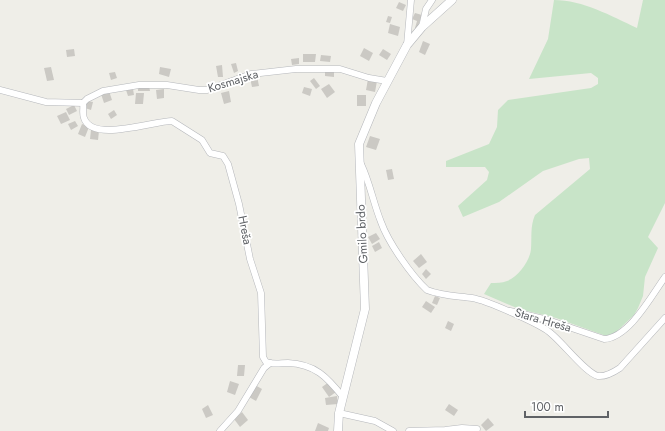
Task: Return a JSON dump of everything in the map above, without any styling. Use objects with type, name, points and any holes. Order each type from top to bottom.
[{"type":"main road","points":[[407,46],[422,27],[452,0]]},
{"type":"main road","name":"Gmilo brdo","points":[[338,431],[339,413],[365,309],[358,158],[359,144],[387,81],[407,46]]},
{"type":"street","points":[[407,46],[411,0]]},
{"type":"street","points":[[422,27],[426,9],[432,0]]},
{"type":"street","name":"Kosmajska","points":[[83,103],[94,94],[110,89],[150,84],[207,90],[262,72],[334,69],[387,81]]},
{"type":"street","points":[[0,90],[46,102],[83,103]]},
{"type":"street","name":"Hreša","points":[[83,103],[84,118],[86,122],[105,130],[115,130],[165,121],[176,123],[202,140],[210,153],[223,156],[228,164],[243,220],[250,259],[261,293],[262,353],[266,362],[270,363]]},
{"type":"street","points":[[358,158],[370,183],[380,222],[389,241],[423,286],[436,294],[473,298],[503,309]]},
{"type":"street","name":"Stara Hreša","points":[[503,309],[519,312],[604,339],[610,339],[616,336],[640,314],[665,277]]},
{"type":"street","name":"Stara Hreša","points":[[503,309],[547,330],[560,341],[588,370],[598,376],[613,373],[620,368],[665,318]]},
{"type":"street","points":[[220,431],[238,411],[264,368],[270,363],[295,364],[312,368],[329,379],[343,397]]},
{"type":"street","points":[[339,413],[374,421],[393,431]]},
{"type":"street","points":[[409,431],[445,430],[458,428],[477,429]]},
{"type":"green space","points":[[554,0],[586,6],[637,28],[643,0],[665,0],[665,203],[648,237],[658,248],[645,277],[643,296],[634,315],[614,334],[606,336],[556,318],[519,309],[484,294],[491,283],[501,283],[507,281],[523,268],[530,254],[533,219],[535,215],[590,169],[589,158],[579,159],[543,171],[499,202],[463,217],[458,206],[487,180],[489,172],[485,167],[446,167],[446,161],[489,144],[497,127],[498,110],[508,100],[591,88],[598,84],[598,78],[591,73],[529,79],[548,39]]},
{"type":"building","points":[[399,2],[406,5],[403,11],[396,8]]},
{"type":"building","points":[[415,13],[422,15],[417,29],[415,28],[417,21],[412,19]]},
{"type":"building","points":[[388,16],[392,17],[390,23],[386,22]]},
{"type":"building","points":[[390,24],[400,27],[398,36],[388,33]]},
{"type":"building","points":[[423,41],[430,44],[425,55],[419,52]]},
{"type":"building","points":[[364,48],[373,53],[369,61],[360,56]]},
{"type":"building","points":[[74,49],[75,56],[67,57],[66,50]]},
{"type":"building","points":[[383,49],[391,54],[387,60],[379,55]]},
{"type":"building","points":[[303,54],[316,54],[315,62],[303,62]]},
{"type":"building","points":[[321,55],[331,56],[330,62],[320,61]]},
{"type":"building","points":[[299,58],[299,64],[292,65],[291,59]]},
{"type":"building","points":[[236,63],[238,71],[234,73],[231,64]]},
{"type":"building","points":[[222,65],[223,77],[218,77],[216,66]]},
{"type":"building","points":[[51,67],[54,80],[47,81],[44,68]]},
{"type":"building","points":[[160,67],[171,69],[169,77],[159,74]]},
{"type":"building","points":[[325,71],[334,71],[334,77],[325,76]]},
{"type":"building","points":[[115,72],[117,78],[111,80],[109,73]]},
{"type":"building","points":[[257,76],[259,86],[252,87],[250,78]]},
{"type":"building","points":[[314,78],[320,86],[316,89],[310,81]]},
{"type":"building","points":[[368,79],[377,81],[375,92],[366,90]]},
{"type":"building","points":[[329,84],[335,92],[327,98],[321,89]]},
{"type":"building","points":[[149,86],[150,91],[138,91],[138,87]]},
{"type":"building","points":[[304,87],[312,89],[310,96],[302,93]]},
{"type":"building","points":[[133,89],[134,95],[128,96],[126,90]]},
{"type":"building","points":[[164,89],[164,98],[157,99],[156,90]]},
{"type":"building","points":[[109,91],[112,100],[104,103],[101,94]]},
{"type":"building","points":[[229,91],[231,102],[224,104],[221,93]]},
{"type":"building","points":[[136,93],[144,93],[143,104],[135,104]]},
{"type":"building","points":[[357,95],[366,95],[366,106],[357,106]]},
{"type":"building","points":[[87,101],[93,102],[91,110],[85,108]]},
{"type":"building","points":[[74,105],[77,111],[69,115],[66,109]]},
{"type":"building","points":[[114,110],[117,115],[111,119],[108,114]]},
{"type":"building","points":[[66,112],[70,120],[61,124],[57,116]]},
{"type":"building","points":[[75,121],[78,126],[71,130],[68,124]]},
{"type":"building","points":[[82,124],[89,127],[85,137],[78,134]]},
{"type":"building","points":[[91,130],[99,131],[98,140],[90,139]]},
{"type":"building","points":[[370,136],[380,139],[376,150],[366,147]]},
{"type":"building","points":[[392,169],[394,179],[388,180],[386,170]]},
{"type":"building","points":[[376,233],[380,239],[372,244],[368,237]]},
{"type":"building","points":[[379,242],[382,248],[375,252],[372,246]]},
{"type":"building","points":[[421,254],[427,262],[419,268],[413,261]]},
{"type":"building","points":[[426,269],[431,274],[426,279],[422,274]]},
{"type":"building","points":[[435,296],[440,298],[437,305],[432,303]]},
{"type":"building","points":[[426,301],[435,307],[431,313],[422,307]]},
{"type":"building","points":[[448,321],[454,324],[451,331],[445,328]]},
{"type":"building","points":[[238,365],[245,365],[244,376],[237,376]]},
{"type":"building","points":[[230,381],[239,384],[235,395],[227,392]]},
{"type":"building","points":[[329,382],[336,392],[329,397],[322,387]]},
{"type":"building","points":[[255,385],[262,389],[256,401],[249,397]]},
{"type":"building","points":[[337,396],[338,404],[326,405],[325,398]]},
{"type":"building","points":[[449,404],[458,410],[454,416],[445,410]]},
{"type":"building","points":[[208,405],[213,415],[206,418],[202,409]]},
{"type":"building","points":[[242,412],[248,420],[240,427],[234,419]]},
{"type":"building","points":[[488,418],[494,425],[486,431],[481,425]]},
{"type":"building","points":[[318,423],[329,428],[328,431],[315,431]]}]
